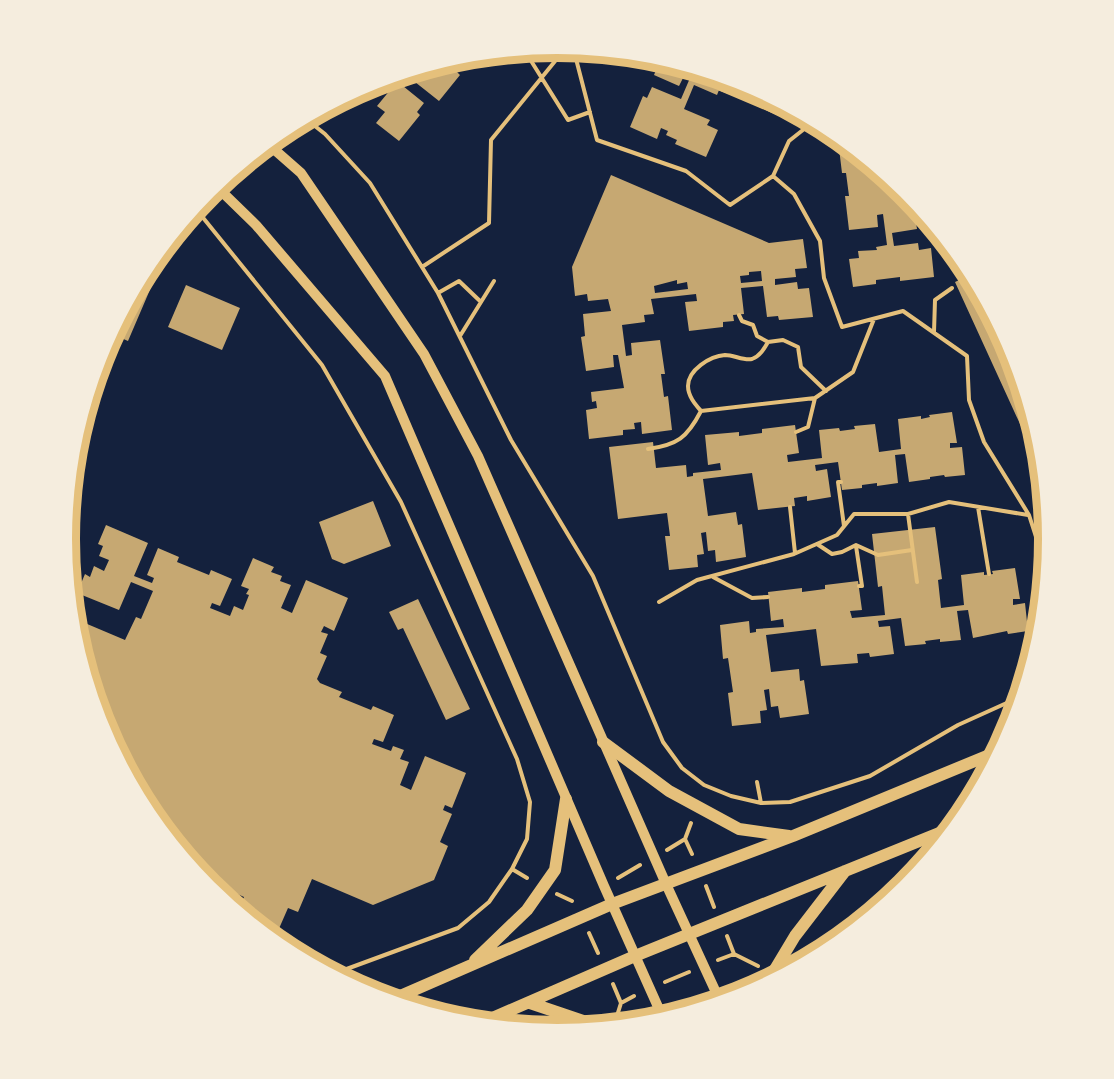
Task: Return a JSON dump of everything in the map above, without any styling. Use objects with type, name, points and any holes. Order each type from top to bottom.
[{"type":"main road","points":[[603,742],[669,791],[739,829],[793,836]]},
{"type":"main road","points":[[402,995],[612,904],[793,836],[986,756]]},
{"type":"main road","points":[[467,967],[527,910],[555,870],[566,799]]},
{"type":"main road","points":[[497,1016],[635,956],[938,833]]},
{"type":"main road","points":[[776,968],[795,936],[846,870]]},
{"type":"main road","points":[[530,1003],[578,1019]]},
{"type":"street","points":[[275,150],[301,173],[424,354],[478,456],[654,857],[716,993]]},
{"type":"street","points":[[223,193],[256,225],[385,376],[566,799],[659,1009]]},
{"type":"path","points":[[422,267],[489,223],[491,140],[558,58]]},
{"type":"path","points":[[576,59],[597,141],[686,171],[730,205],[773,176],[789,141],[806,128]]},
{"type":"path","points":[[530,60],[568,120],[590,112]]},
{"type":"path","points":[[720,89],[788,117]]},
{"type":"path","points":[[314,125],[326,134],[370,183],[438,292],[511,440],[593,576],[663,742],[682,768],[704,785],[731,796],[761,803],[790,802],[870,776],[958,725],[1009,702]]},
{"type":"path","points":[[773,176],[794,194],[820,241],[824,278],[842,327],[903,311],[967,356],[969,400],[984,442],[1029,515],[1038,543]]},
{"type":"path","points":[[201,216],[322,365],[401,502],[517,759],[530,802],[527,839],[512,869],[489,902],[458,928],[343,970]]},
{"type":"path","points":[[438,292],[459,281],[481,302]]},
{"type":"path","points":[[460,336],[494,281]]},
{"type":"path","points":[[934,332],[935,300],[952,288]]},
{"type":"path","points":[[739,315],[742,321],[753,325],[758,336],[768,342],[783,340],[798,347],[801,367],[826,391]]},
{"type":"path","points":[[700,411],[814,399],[853,372],[875,318]]},
{"type":"path","points":[[700,411],[691,399],[688,386],[693,372],[708,360],[724,355],[750,360],[759,356],[768,342]]},
{"type":"path","points":[[796,432],[808,427],[814,399]]},
{"type":"path","points":[[648,449],[667,446],[680,440],[692,429],[700,411]]},
{"type":"path","points":[[841,482],[838,482],[844,526]]},
{"type":"path","points":[[658,602],[697,580],[795,553],[837,535],[854,514],[908,514],[949,502],[1029,515]]},
{"type":"path","points":[[790,507],[795,553]]},
{"type":"path","points":[[978,507],[989,574]]},
{"type":"path","points":[[908,514],[917,582]]},
{"type":"path","points":[[816,544],[832,554],[856,545]]},
{"type":"path","points":[[856,545],[878,555],[912,550]]},
{"type":"path","points":[[856,545],[862,586],[859,586]]},
{"type":"path","points":[[712,576],[752,598],[768,597]]},
{"type":"path","points":[[757,782],[761,803]]},
{"type":"path","points":[[604,886],[685,839],[735,954],[650,988],[621,1003],[616,1016]]},
{"type":"path","points":[[582,918],[621,1003]]},
{"type":"building","points":[[460,69],[457,72],[460,75],[439,101],[415,82]]},
{"type":"building","points":[[656,69],[681,75],[720,87],[717,95],[694,85],[684,109],[710,120],[707,125],[718,130],[706,157],[675,144],[677,140],[666,135],[668,131],[661,128],[657,139],[630,127],[643,96],[647,98],[652,87],[681,99],[690,78],[684,76],[679,86],[654,75]]},
{"type":"building","points":[[406,83],[403,86],[424,103],[417,112],[420,115],[399,141],[376,123],[385,112],[377,106],[392,88]]},
{"type":"building","points":[[839,151],[874,178],[915,218],[917,229],[892,233],[894,246],[918,243],[919,250],[931,248],[934,277],[900,281],[900,277],[876,280],[876,284],[853,287],[849,259],[859,258],[858,251],[877,250],[876,247],[887,245],[883,214],[877,215],[878,227],[849,230],[845,196],[849,196],[846,173],[842,173]]},
{"type":"building","points":[[611,175],[769,243],[803,239],[807,268],[795,269],[796,277],[775,279],[775,285],[797,282],[798,289],[809,288],[813,317],[779,320],[778,316],[767,317],[763,286],[741,288],[744,314],[733,315],[734,321],[723,322],[723,327],[689,331],[685,302],[697,301],[696,294],[651,299],[654,314],[644,315],[645,322],[622,325],[626,356],[632,355],[631,343],[660,340],[665,374],[661,374],[664,397],[668,396],[672,430],[642,434],[641,422],[634,423],[635,429],[623,430],[623,435],[589,439],[586,410],[597,408],[596,401],[592,402],[591,392],[624,388],[618,355],[613,355],[614,367],[586,371],[581,337],[585,336],[583,314],[611,311],[608,299],[588,301],[587,294],[575,296],[572,267]],"holes":[[[761,271],[762,281],[741,283],[740,276],[749,275],[749,272]],[[677,280],[677,284],[687,282],[688,289],[655,293],[654,286]]]},
{"type":"building","points":[[158,270],[128,341],[121,338],[140,299]]},
{"type":"building","points":[[961,279],[974,299],[1001,355],[1022,415],[1028,442],[955,282]]},
{"type":"building","points":[[186,285],[240,308],[222,350],[168,327]]},
{"type":"building","points":[[952,412],[957,443],[950,443],[950,448],[962,447],[965,475],[945,477],[944,475],[909,482],[905,454],[895,455],[898,483],[877,486],[877,483],[862,485],[862,488],[842,490],[838,462],[815,465],[816,471],[827,469],[831,497],[807,501],[807,496],[794,498],[795,506],[758,510],[752,473],[703,479],[708,516],[736,512],[738,525],[742,524],[746,557],[716,562],[715,550],[708,551],[706,532],[701,533],[704,554],[697,555],[698,567],[669,570],[665,536],[670,536],[667,513],[618,519],[609,447],[653,442],[656,468],[686,465],[687,477],[693,476],[693,473],[721,470],[720,463],[708,465],[705,435],[739,432],[739,436],[762,433],[762,429],[795,425],[799,453],[787,455],[788,462],[822,458],[819,430],[839,428],[840,431],[855,429],[854,426],[875,424],[879,452],[901,449],[898,419],[921,416],[921,419],[930,417],[929,415]]},
{"type":"building","points":[[373,501],[391,546],[344,564],[332,559],[319,522]]},
{"type":"building","points":[[106,525],[148,543],[134,576],[152,583],[154,578],[147,575],[158,548],[179,557],[177,562],[209,575],[211,570],[232,579],[220,606],[212,603],[210,608],[230,616],[234,606],[243,610],[249,595],[246,594],[249,589],[241,586],[253,558],[274,567],[271,572],[282,576],[280,581],[291,585],[281,608],[292,613],[306,580],[348,598],[334,631],[324,626],[321,632],[328,634],[320,653],[327,656],[317,679],[320,683],[342,692],[339,697],[371,710],[373,706],[394,715],[383,742],[374,739],[372,744],[391,751],[393,746],[404,750],[400,759],[409,762],[400,785],[411,790],[425,756],[466,773],[452,808],[445,805],[443,810],[452,814],[440,842],[448,846],[434,880],[373,905],[312,879],[298,912],[288,908],[278,931],[242,902],[244,897],[233,892],[232,894],[217,880],[175,832],[140,780],[113,724],[102,694],[92,664],[83,622],[125,640],[136,617],[141,619],[153,591],[131,582],[119,610],[79,594],[79,589],[85,574],[90,577],[94,566],[104,571],[109,560],[99,556],[103,546],[98,544]]},
{"type":"building","points":[[935,527],[942,579],[938,580],[941,608],[964,605],[961,575],[984,572],[984,575],[993,574],[992,571],[1015,568],[1020,599],[1013,599],[1013,605],[1025,603],[1028,631],[1008,634],[1007,631],[973,638],[968,610],[957,611],[961,640],[940,642],[940,639],[925,641],[926,644],[905,646],[901,618],[878,621],[879,627],[890,626],[894,654],[870,657],[869,653],[857,654],[858,663],[821,666],[816,629],[766,635],[771,672],[799,669],[800,681],[804,680],[809,714],[780,718],[778,706],[771,707],[769,689],[764,690],[767,710],[760,711],[761,723],[732,726],[728,693],[733,692],[728,658],[723,659],[720,625],[749,621],[750,633],[756,632],[756,629],[784,627],[783,619],[771,621],[768,592],[802,588],[802,592],[825,589],[825,585],[858,581],[862,610],[850,611],[852,618],[885,615],[882,586],[878,587],[872,534]]},
{"type":"building","points":[[418,599],[470,709],[446,720],[403,628],[398,630],[389,612]]}]
